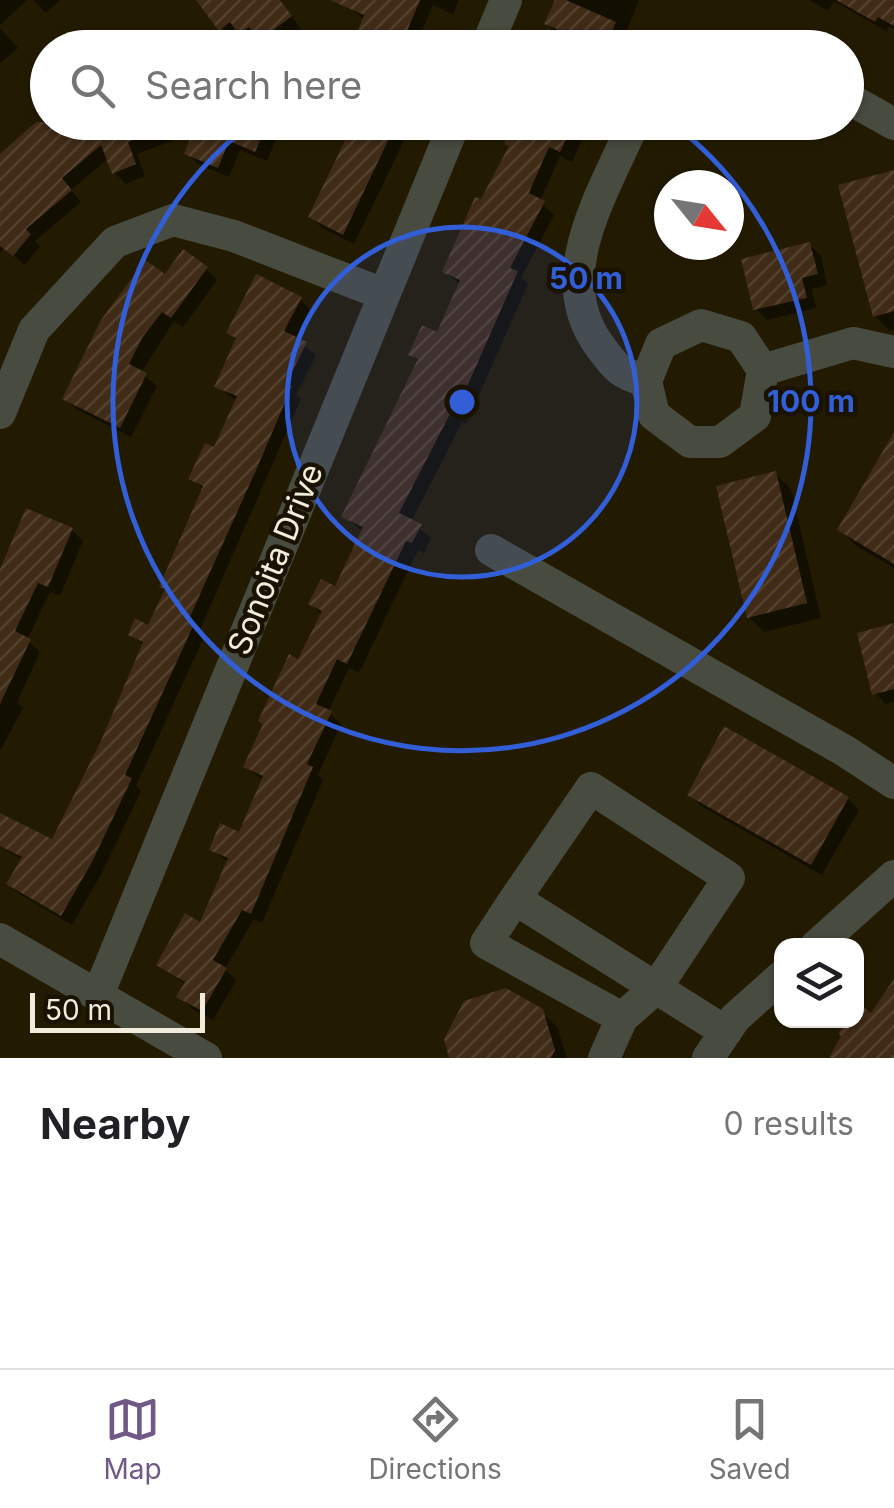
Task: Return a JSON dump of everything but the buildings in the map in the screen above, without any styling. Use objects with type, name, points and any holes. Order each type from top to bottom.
[{"type":"street","points":[[494,30],[506,0]]},
{"type":"street","points":[[864,107],[894,124]]},
{"type":"street","name":"Sonoita Drive","points":[[98,995],[447,140]]},
{"type":"street","points":[[626,140],[581,248],[576,293],[594,337],[620,373],[646,381]]},
{"type":"street","points":[[0,413],[34,330],[115,242],[172,220],[234,236],[383,294]]},
{"type":"street","points":[[701,325],[741,337],[762,370],[756,416],[720,442],[690,442],[654,416],[646,381],[661,344],[701,325]]},
{"type":"street","points":[[762,370],[853,343],[894,352]]},
{"type":"street","points":[[491,550],[846,750],[894,784]]},
{"type":"street","points":[[604,1058],[622,1018],[656,988],[729,878],[591,788],[486,943],[622,1018]]},
{"type":"street","points":[[825,938],[894,876]]},
{"type":"street","points":[[515,899],[656,988],[717,1045],[736,1018],[774,983]]},
{"type":"street","points":[[0,939],[206,1058]]}]
